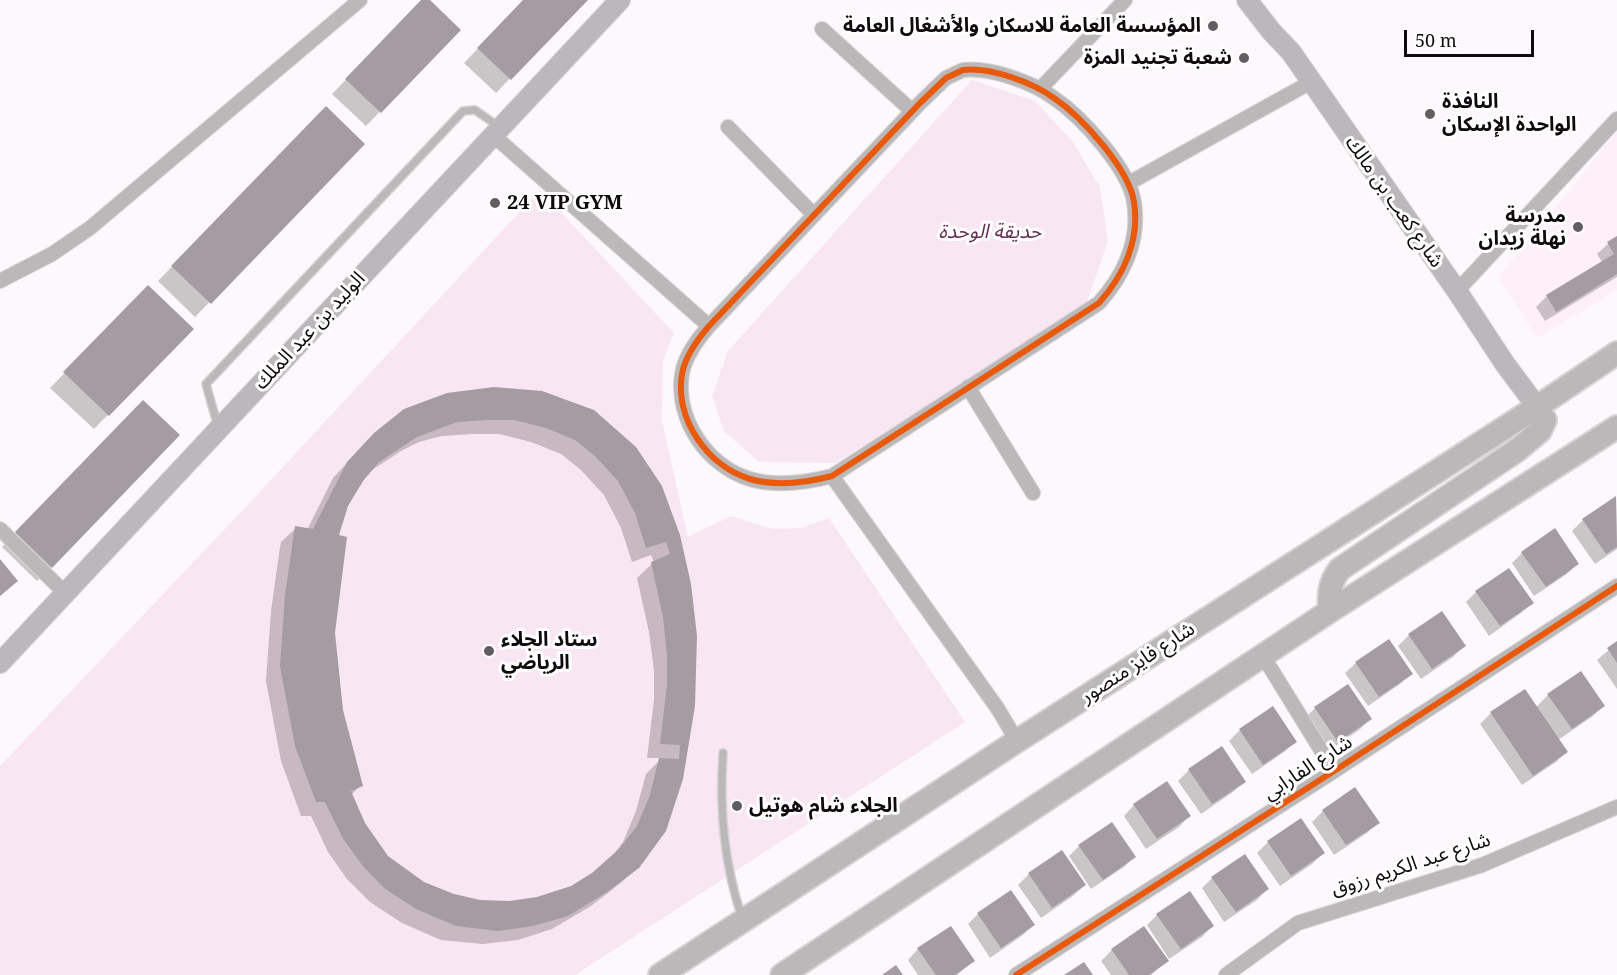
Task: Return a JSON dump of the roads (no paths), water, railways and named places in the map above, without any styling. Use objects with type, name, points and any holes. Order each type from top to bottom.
[{"type":"highway","name":"شارع فايز منصور","points":[[660,975],[1017,741],[1538,407],[1617,353]]},
{"type":"highway","points":[[1330,610],[1331,584],[1340,569],[1516,451],[1540,431],[1545,420],[1538,407]]},
{"type":"highway","points":[[782,975],[1330,610],[1617,427]]},
{"type":"main road","name":"الوليد بن عبد الملك","points":[[0,663],[620,0]]},
{"type":"main road","name":"شارع كعب بن مالك","points":[[1247,0],[1291,52],[1505,364],[1538,407]]},
{"type":"street","points":[[0,281],[52,254],[90,228],[360,0]]},
{"type":"street","points":[[1040,89],[1125,0]]},
{"type":"street","points":[[822,29],[912,111]]},
{"type":"street","points":[[963,70],[989,72],[1040,89],[1054,98],[1080,120],[1110,154],[1129,183],[1135,209],[1134,236],[1124,267],[1109,292],[1099,303],[832,476],[808,482],[784,484],[749,479],[724,466],[702,447],[692,431],[685,413],[682,375],[693,348],[709,326],[912,111],[946,78],[963,70]]},
{"type":"street","points":[[1129,183],[1311,82]]},
{"type":"street","points":[[1457,291],[1617,118]]},
{"type":"street","points":[[728,127],[814,215]]},
{"type":"street","points":[[497,131],[709,326]]},
{"type":"street","points":[[968,387],[1033,493]]},
{"type":"street","points":[[832,476],[998,709],[1017,741]]},
{"type":"street","points":[[0,529],[65,593]]},
{"type":"street","name":"شارع الفارابي","points":[[1016,975],[1617,586]]},
{"type":"street","points":[[1263,656],[1334,771]]},
{"type":"street","name":"شارع عبد الكريم رزوق","points":[[1226,975],[1298,923],[1482,865],[1617,807]]},
{"type":"lane","points":[[218,429],[206,384],[463,111],[475,110],[497,131]]},
{"type":"lane","points":[[723,753],[722,830],[730,878],[743,921]]},
{"type":"place","name":"المؤسسة العامة للاسكان والأشغال العامة","points":[[1213,26]]},
{"type":"place","name":"شعبة تجنيد المزة","points":[[1244,58]]},
{"type":"place","name":"النافذة الواحدة الإسكان","points":[[1430,114]]},
{"type":"place","name":"24 VIP GYM","points":[[495,203]]},
{"type":"place","name":"مدرسة نهلة زيدان","points":[[1578,227]]},
{"type":"place","name":"ستاد الجلاء الرياضي","points":[[489,651]]},
{"type":"place","name":"الجلاء شام هوتيل","points":[[737,806]]},
{"type":"park label","name":"حديقة الوحدة","points":[[990,232]]}]
